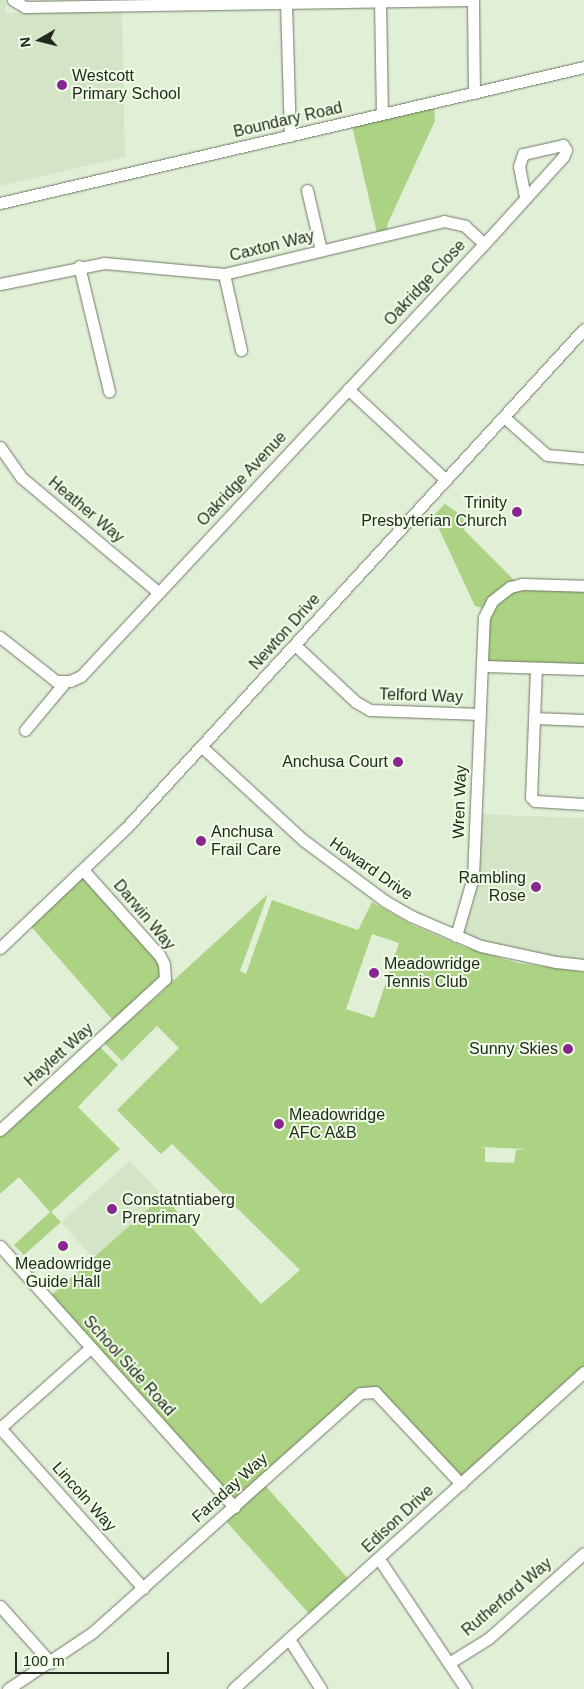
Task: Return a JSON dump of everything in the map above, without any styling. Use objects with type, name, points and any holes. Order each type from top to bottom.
[{"type":"street","points":[[14,2],[25,7],[124,2],[286,3],[472,0],[474,93]]},
{"type":"street","points":[[380,1],[382,114]]},
{"type":"street","points":[[286,3],[290,136]]},
{"type":"street","name":"Boundary Road","points":[[0,203],[584,67]]},
{"type":"street","name":"Oakridge Close","points":[[348,389],[563,157],[563,146],[526,152],[521,158],[519,166],[525,198]]},
{"type":"street","points":[[307,190],[321,250]]},
{"type":"street","name":"Caxton Way","points":[[0,284],[104,262],[224,274],[444,221],[464,226],[484,244]]},
{"type":"street","points":[[79,266],[109,391]]},
{"type":"street","points":[[224,274],[241,350]]},
{"type":"street","name":"Newton Drive","points":[[0,948],[84,871],[202,747],[584,329]]},
{"type":"street","points":[[348,389],[445,479]]},
{"type":"street","name":"Oakridge Avenue","points":[[65,682],[88,670],[158,592],[348,389]]},
{"type":"street","points":[[504,418],[547,455],[584,458]]},
{"type":"street","name":"Heather Way","points":[[0,447],[22,478],[158,592]]},
{"type":"street","name":"Wren Way","points":[[456,936],[473,877],[484,617],[500,593],[522,584],[584,586]]},
{"type":"street","points":[[0,637],[51,678],[65,682],[25,730]]},
{"type":"street","name":"Telford Way","points":[[295,645],[356,702],[370,710],[480,714]]},
{"type":"street","points":[[482,666],[584,670]]},
{"type":"street","points":[[536,668],[531,797],[536,801],[584,804]]},
{"type":"street","points":[[534,718],[584,720]]},
{"type":"street","name":"Howard Drive","points":[[202,747],[303,840],[360,884],[411,916],[456,936],[519,955],[584,965]]},
{"type":"street","name":"Darwin Way","points":[[84,871],[164,964],[162,984],[117,1025]]},
{"type":"street","name":"Haylett Way","points":[[0,1130],[117,1025]]},
{"type":"street","name":"School Side Road","points":[[0,1246],[234,1507]]},
{"type":"street","points":[[0,1428],[90,1348]]},
{"type":"street","name":"Edison Drive","points":[[234,1689],[584,1372]]},
{"type":"street","name":"Faraday Way","points":[[8,1689],[25,1685],[50,1663],[93,1632],[360,1393],[367,1391],[375,1392],[461,1484]]},
{"type":"street","name":"Lincoln Way","points":[[0,1428],[144,1588]]},
{"type":"street","name":"Rutherford Way","points":[[449,1663],[489,1638],[584,1553]]},
{"type":"street","points":[[379,1559],[466,1689]]},
{"type":"street","points":[[0,1606],[50,1663]]},
{"type":"street","points":[[289,1639],[321,1689]]},
{"type":"shaded area","name":"Westcott Primary School","points":[[0,0],[6,0],[6,13],[122,11],[125,157],[0,186]]},
{"type":"shaded area","points":[[476,814],[584,818],[584,965],[456,936],[468,903]]},
{"type":"shaded area","name":"Constatntiaberg Preprimary","points":[[130,1161],[163,1196],[93,1258],[61,1222]]},
{"type":"green space","points":[[434,108],[435,121],[387,225],[388,230],[377,233],[352,126]]},
{"type":"green space","points":[[445,504],[468,520],[464,530],[515,581],[483,608],[475,606],[433,516]]},
{"type":"green space","points":[[584,586],[584,669],[482,666],[484,617],[510,587]]},
{"type":"green space","points":[[84,871],[165,970],[117,1025],[28,923]]},
{"type":"green space","points":[[268,894],[240,971],[246,974],[272,900],[358,930],[372,902],[414,926],[464,947],[518,963],[584,972],[584,1372],[461,1484],[371,1391],[262,1482],[352,1583],[313,1618],[223,1518],[234,1507],[47,1299],[163,1196],[261,1304],[300,1270],[172,1144],[161,1154],[117,1110],[179,1048],[157,1026],[122,1061],[104,1043],[164,990],[170,978],[174,980]],"holes":[[[372,934],[399,943],[374,1018],[346,1009]],[[479,1147],[527,1149],[528,1149],[516,1150],[514,1163],[485,1162],[485,1148]]]},
{"type":"green space","points":[[100,1047],[118,1065],[78,1107],[120,1149],[51,1212],[61,1222],[24,1255],[14,1245],[50,1212],[19,1177],[0,1194],[0,1137]]},
{"type":"place","name":"Westcott Primary School","points":[[62,85]]},
{"type":"place","name":"Trinity Presbyterian Church","points":[[517,512]]},
{"type":"place","name":"Anchusa Court","points":[[398,762]]},
{"type":"place","name":"Anchusa Frail Care","points":[[201,841]]},
{"type":"place","name":"Rambling Rose","points":[[536,887]]},
{"type":"place","name":"Meadowridge Tennis Club","points":[[374,973]]},
{"type":"place","name":"Sunny Skies","points":[[568,1049]]},
{"type":"place","name":"Meadowridge AFC A&B","points":[[279,1124]]},
{"type":"place","name":"Constatntiaberg Preprimary","points":[[112,1209]]},
{"type":"place","name":"Meadowridge Guide Hall","points":[[63,1246]]}]
